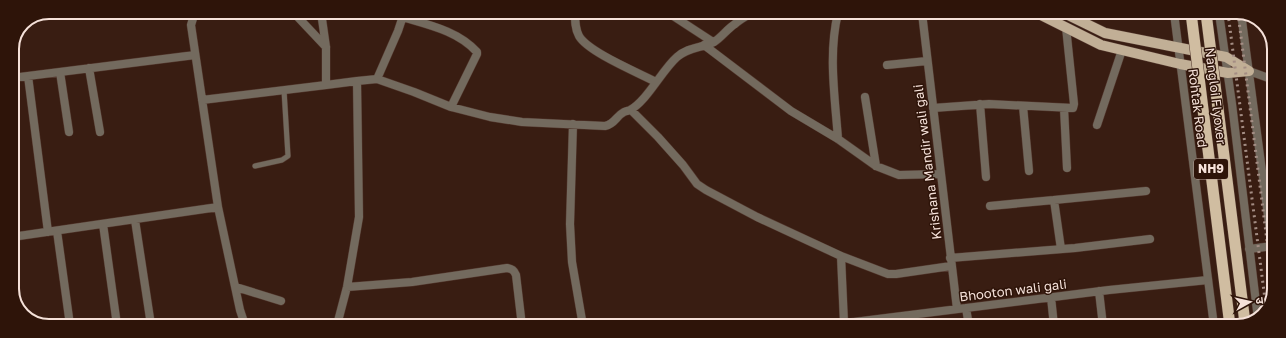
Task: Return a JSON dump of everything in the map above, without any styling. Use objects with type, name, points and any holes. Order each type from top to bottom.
[{"type":"highway","name":"Nangloi Flyover","points":[[1192,19],[1229,319]]},
{"type":"highway","name":"Nangloi Flyover","points":[[1207,19],[1244,318]]},
{"type":"main road","points":[[1049,19],[1101,45],[1180,64],[1228,73],[1249,71]]},
{"type":"main road","points":[[1076,19],[1105,33],[1226,57],[1249,71]]},
{"type":"street","points":[[193,19],[191,25],[218,208],[244,319]]},
{"type":"street","points":[[300,19],[326,47]]},
{"type":"street","points":[[322,19],[326,47],[326,85]]},
{"type":"street","points":[[378,80],[401,19]]},
{"type":"street","points":[[414,19],[449,32],[477,52],[451,107]]},
{"type":"street","points":[[575,19],[575,25],[579,37],[588,46],[656,82]]},
{"type":"street","points":[[678,19],[713,42]]},
{"type":"street","points":[[202,100],[357,81],[378,80],[414,92],[451,107],[490,117],[522,122],[605,126],[610,125],[624,112],[631,110],[641,101],[676,58],[685,50],[713,42],[742,19]]},
{"type":"street","points":[[837,19],[832,68],[838,140]]},
{"type":"street","name":"Krishana Mandir wali gali","points":[[923,19],[957,309]]},
{"type":"street","name":"Rohtak Road","points":[[1175,19],[1213,319]]},
{"type":"street","points":[[1221,19],[1257,311]]},
{"type":"street","points":[[1242,20],[1267,202]]},
{"type":"street","points":[[933,108],[980,104],[1073,108],[1066,27]]},
{"type":"street","points":[[704,45],[791,111],[876,166],[899,175],[941,174]]},
{"type":"street","points":[[1097,125],[1122,50]]},
{"type":"street","points":[[19,77],[195,55]]},
{"type":"street","points":[[887,65],[928,61]]},
{"type":"street","points":[[89,68],[100,132]]},
{"type":"street","points":[[1249,71],[1267,77]]},
{"type":"street","points":[[60,72],[69,132]]},
{"type":"street","points":[[28,76],[48,232]]},
{"type":"street","points":[[338,319],[347,287],[359,217],[357,81]]},
{"type":"street","points":[[865,96],[876,166]]},
{"type":"street","points":[[980,104],[986,177]]},
{"type":"street","points":[[1023,106],[1029,171]]},
{"type":"street","points":[[1064,108],[1067,168]]},
{"type":"street","points":[[631,110],[683,165],[697,184],[757,217],[841,256],[888,274],[896,274],[951,262],[1150,239]]},
{"type":"street","points":[[573,124],[570,224],[572,262],[582,319]]},
{"type":"street","points":[[990,206],[1146,191]]},
{"type":"street","points":[[1054,200],[1061,249]]},
{"type":"street","points":[[19,236],[218,208]]},
{"type":"street","points":[[135,220],[150,319]]},
{"type":"street","points":[[104,224],[116,319]]},
{"type":"street","points":[[57,231],[69,319]]},
{"type":"street","points":[[1249,249],[1267,247]]},
{"type":"street","points":[[841,256],[844,319]]},
{"type":"street","points":[[347,287],[412,282],[507,268],[514,270],[516,275],[521,319]]},
{"type":"street","name":"Bhooton wali gali","points":[[876,319],[1099,291],[1208,280]]},
{"type":"street","points":[[236,287],[281,301]]},
{"type":"street","points":[[1099,291],[1103,319]]},
{"type":"street","points":[[1051,297],[1053,319]]},
{"type":"street","points":[[966,308],[968,319]]},
{"type":"lane","points":[[255,166],[282,160],[288,156],[284,90]]},
{"type":"railway","points":[[1229,19],[1265,300]]},
{"type":"railway","points":[[1239,19],[1267,241]]}]
